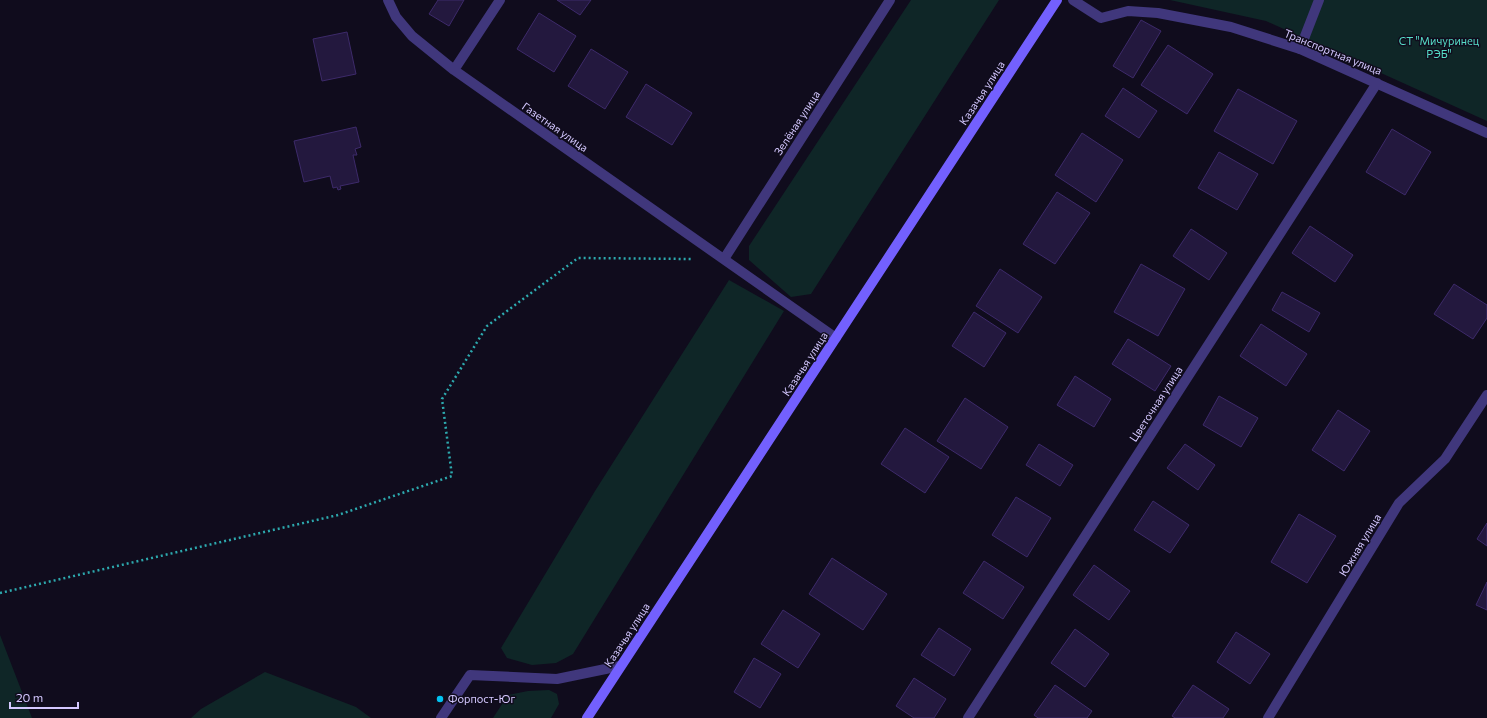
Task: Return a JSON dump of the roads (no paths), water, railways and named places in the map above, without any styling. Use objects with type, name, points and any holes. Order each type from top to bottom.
[{"type":"main road","name":"Казачья улица","points":[[587,718],[1057,0]]},
{"type":"street","name":"Газетная улица","points":[[388,0],[396,17],[412,36],[454,70],[836,338]]},
{"type":"street","points":[[454,70],[500,0]]},
{"type":"street","name":"Зелёная улица","points":[[724,259],[890,0]]},
{"type":"street","name":"Транспортная улица","points":[[1073,0],[1101,18],[1128,10],[1158,13],[1231,27],[1300,49],[1487,133]]},
{"type":"street","points":[[1300,49],[1320,0]]},
{"type":"street","name":"Цветочная улица","points":[[968,718],[1377,83]]},
{"type":"street","name":"Южная улица","points":[[1268,718],[1399,503],[1444,459],[1487,395]]},
{"type":"street","points":[[442,718],[470,675],[557,680],[620,666]]},
{"type":"place","name":"Форпост-Юг","points":[[440,699]]},
{"type":"park label","name":"СТ \"Мичуринец РЭБ\"","points":[[1439,47]]}]
